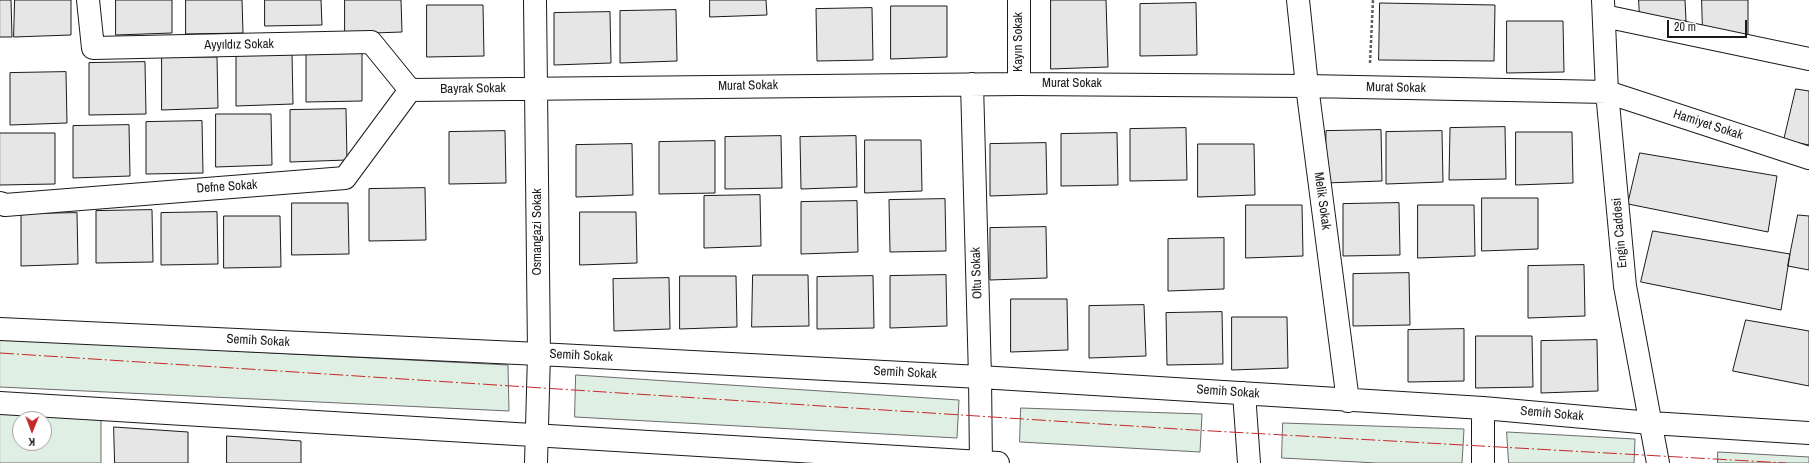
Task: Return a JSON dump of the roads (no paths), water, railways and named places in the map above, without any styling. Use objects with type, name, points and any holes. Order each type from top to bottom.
[{"type":"street","name":"Ayyıldız Sokak","points":[[88,0],[93,48],[371,42],[410,90]]},
{"type":"street","name":"Osmangazi Sokak","points":[[535,0],[539,354],[536,463]]},
{"type":"street","name":"Kayın Sokak","points":[[1019,0],[1019,84]]},
{"type":"street","name":"Melik Sokak","points":[[1298,0],[1306,86],[1348,401]]},
{"type":"street","points":[[1604,8],[1809,59]]},
{"type":"street","name":"Engin Caddesi","points":[[1604,8],[1607,92],[1625,286],[1658,463]]},
{"type":"street","name":"Oltu Sokak","points":[[972,84],[980,377],[987,463]]},
{"type":"street","name":"Murat Sokak","points":[[537,88],[1019,84],[1306,86],[1607,92]]},
{"type":"street","name":"Bayrak Sokak","points":[[410,90],[537,88]]},
{"type":"street","name":"Defne Sokak","points":[[0,203],[5,204],[345,178],[410,90]]},
{"type":"street","name":"Hamiyet Sokak","points":[[1607,92],[1809,158]]},
{"type":"street","name":"Semih Sokak","points":[[0,329],[539,354],[980,377],[1244,393],[1348,401],[1483,408],[1651,423],[1809,434]]},
{"type":"street","points":[[1244,393],[1248,463]]},
{"type":"street","points":[[0,403],[987,463]]},
{"type":"street","points":[[1483,408],[1483,463]]}]
